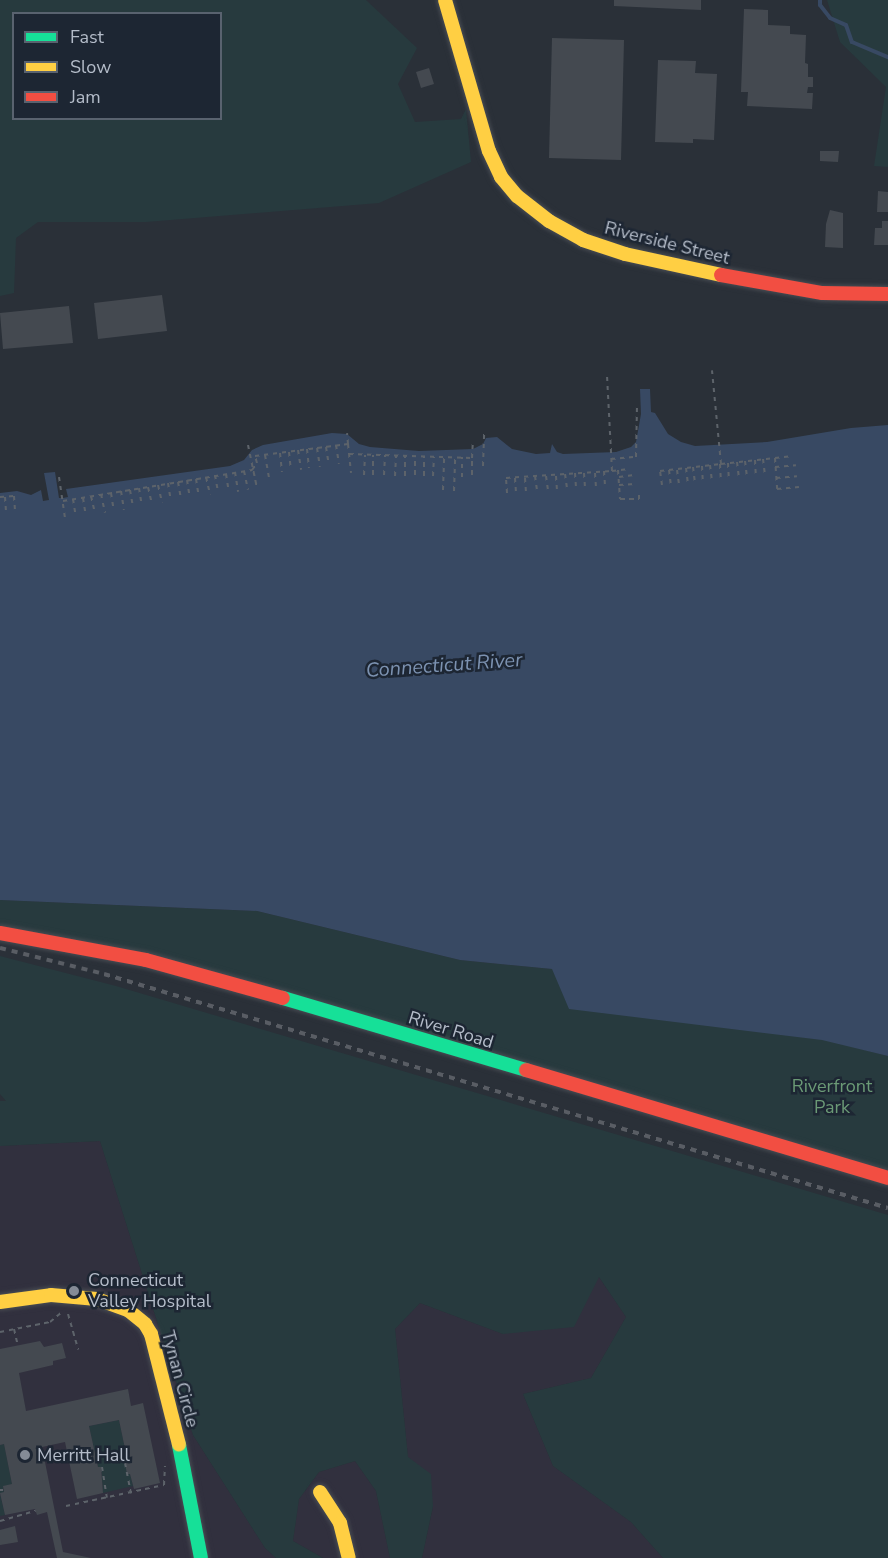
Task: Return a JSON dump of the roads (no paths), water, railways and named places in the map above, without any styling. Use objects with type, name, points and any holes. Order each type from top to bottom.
[{"type":"street","name":"Riverside Street","points":[[445,0],[489,151],[501,177],[517,196],[549,221],[583,240],[625,254],[679,267],[822,292],[888,294]]},
{"type":"street","name":"River Road","points":[[0,933],[146,960],[227,981],[888,1178]]},
{"type":"street","name":"Tynan Circle","points":[[0,1302],[51,1295],[97,1299],[128,1310],[146,1324],[151,1334],[173,1416],[201,1558]]},
{"type":"street","points":[[320,1492],[340,1523],[349,1558]]},
{"type":"water","name":"Connecticut River","points":[[640,389],[650,389],[651,412],[655,413],[668,434],[681,442],[695,446],[767,442],[851,428],[888,425],[888,1056],[822,1040],[569,1009],[552,969],[460,960],[257,911],[0,900],[0,493],[17,491],[31,495],[41,490],[43,501],[49,500],[44,473],[55,472],[59,498],[63,498],[68,497],[66,489],[230,466],[244,460],[252,450],[263,445],[332,433],[347,434],[359,444],[370,447],[419,451],[473,449],[483,444],[486,438],[497,437],[512,449],[536,454],[550,453],[552,444],[557,452],[563,454],[616,452],[631,447],[636,442],[641,414]]},
{"type":"waterway","points":[[820,0],[820,5],[830,18],[846,25],[852,42],[888,57]]},
{"type":"railway","points":[[0,948],[104,974],[888,1208]]},
{"type":"place","name":"Connecticut Valley Hospital","points":[[74,1291]]},
{"type":"place","name":"Merritt Hall","points":[[25,1455]]},
{"type":"park label","name":"Riverfront Park","points":[[832,1097]]}]
